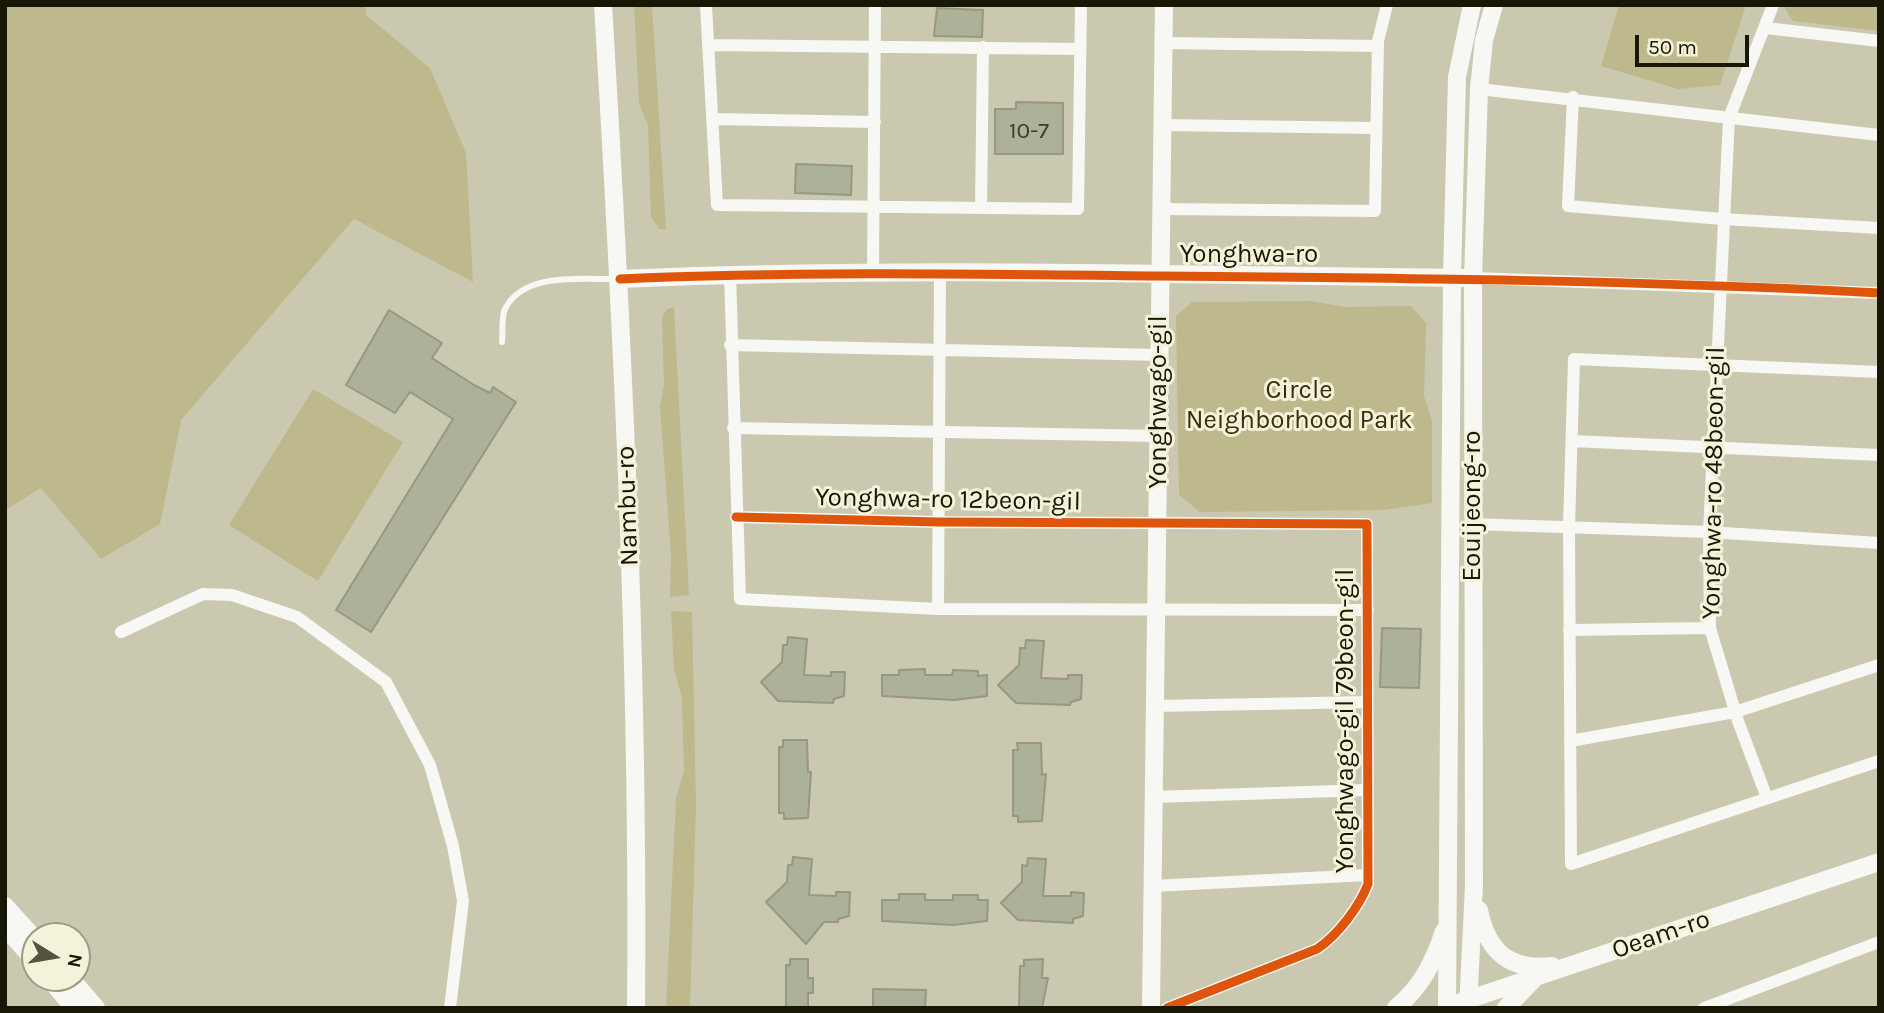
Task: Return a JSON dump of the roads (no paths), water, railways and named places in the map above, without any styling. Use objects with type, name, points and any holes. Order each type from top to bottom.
[{"type":"main road","name":"Nambu-ro","points":[[603,5],[620,279],[638,796],[636,1008]]},
{"type":"main road","name":"Yonghwago-gil","points":[[1151,1008],[1164,5]]},
{"type":"main road","name":"Eouijeong-ro","points":[[1446,1007],[1450,904],[1452,278],[1457,77],[1472,5]]},
{"type":"main road","name":"Eouijeong-ro","points":[[1469,1004],[1474,885],[1473,278],[1479,89],[1484,40],[1494,5]]},
{"type":"main road","name":"Yonghwa-ro","points":[[620,279],[730,274],[873,273],[1473,278]]},
{"type":"main road","name":"Oeam-ro","points":[[1446,1007],[1469,1004],[1536,977],[1879,862]]},
{"type":"main road","points":[[1474,885],[1483,932],[1497,954],[1515,962],[1539,967],[1580,962]]},
{"type":"main road","points":[[1396,1008],[1422,981],[1436,957],[1450,904]]},
{"type":"main road","points":[[5,906],[21,924]]},
{"type":"main road","points":[[5,927],[21,945]]},
{"type":"main road","points":[[1506,1007],[1536,977]]},
{"type":"main road","points":[[61,992],[74,1008]]},
{"type":"main road","points":[[82,992],[96,1008]]},
{"type":"street","points":[[706,5],[717,205],[1078,209],[1081,5]]},
{"type":"street","points":[[873,273],[875,5]]},
{"type":"street","points":[[1161,209],[1375,211],[1378,46],[1387,5]]},
{"type":"street","name":"Yonghwa-ro 48beon-gil","points":[[1767,798],[1735,712],[1710,628],[1709,533],[1715,364],[1729,118],[1773,5]]},
{"type":"street","points":[[1766,28],[1879,41]]},
{"type":"street","points":[[1163,43],[1378,46]]},
{"type":"street","points":[[708,45],[1080,50]]},
{"type":"street","points":[[981,208],[983,47]]},
{"type":"street","points":[[1479,89],[1573,97],[1879,135]]},
{"type":"street","points":[[1573,97],[1568,206],[1722,219],[1879,228]]},
{"type":"street","points":[[714,119],[874,122]]},
{"type":"street","points":[[1162,125],[1376,128]]},
{"type":"street","name":"Yonghwa-ro 12beon-gil","points":[[938,608],[940,273]]},
{"type":"street","points":[[730,274],[730,345],[740,599],[938,608],[1368,610]]},
{"type":"street","name":"Yonghwa-ro","points":[[1473,278],[1879,293]]},
{"type":"street","points":[[730,345],[1159,355]]},
{"type":"street","points":[[1879,372],[1574,359],[1569,526],[1571,864],[1879,761]]},
{"type":"street","points":[[733,428],[939,434],[1159,436]]},
{"type":"street","points":[[1572,441],[1879,455]]},
{"type":"street","name":"Yonghwa-ro 12beon-gil","points":[[736,517],[939,522],[1158,523]]},
{"type":"street","name":"Yonghwago-gil 79beon-gil","points":[[1158,523],[1367,524],[1367,874],[1363,897],[1327,942],[1317,949],[1167,1008]]},
{"type":"street","points":[[1472,524],[1569,526],[1879,543]]},
{"type":"street","points":[[121,632],[203,594],[232,595],[297,617],[386,681],[430,765],[453,846],[463,901],[450,1008]]},
{"type":"street","points":[[1569,630],[1710,628]]},
{"type":"street","points":[[1570,741],[1735,712],[1879,665]]},
{"type":"street","points":[[1155,706],[1367,702]]},
{"type":"street","points":[[1154,797],[1367,790]]},
{"type":"street","points":[[1153,886],[1367,874]]},
{"type":"street","points":[[1704,1008],[1879,942]]},
{"type":"lane","points":[[502,342],[505,310],[518,292],[536,283],[620,279]]},
{"type":"park label","name":"Circle Neighborhood Park","points":[[1299,406]]}]
